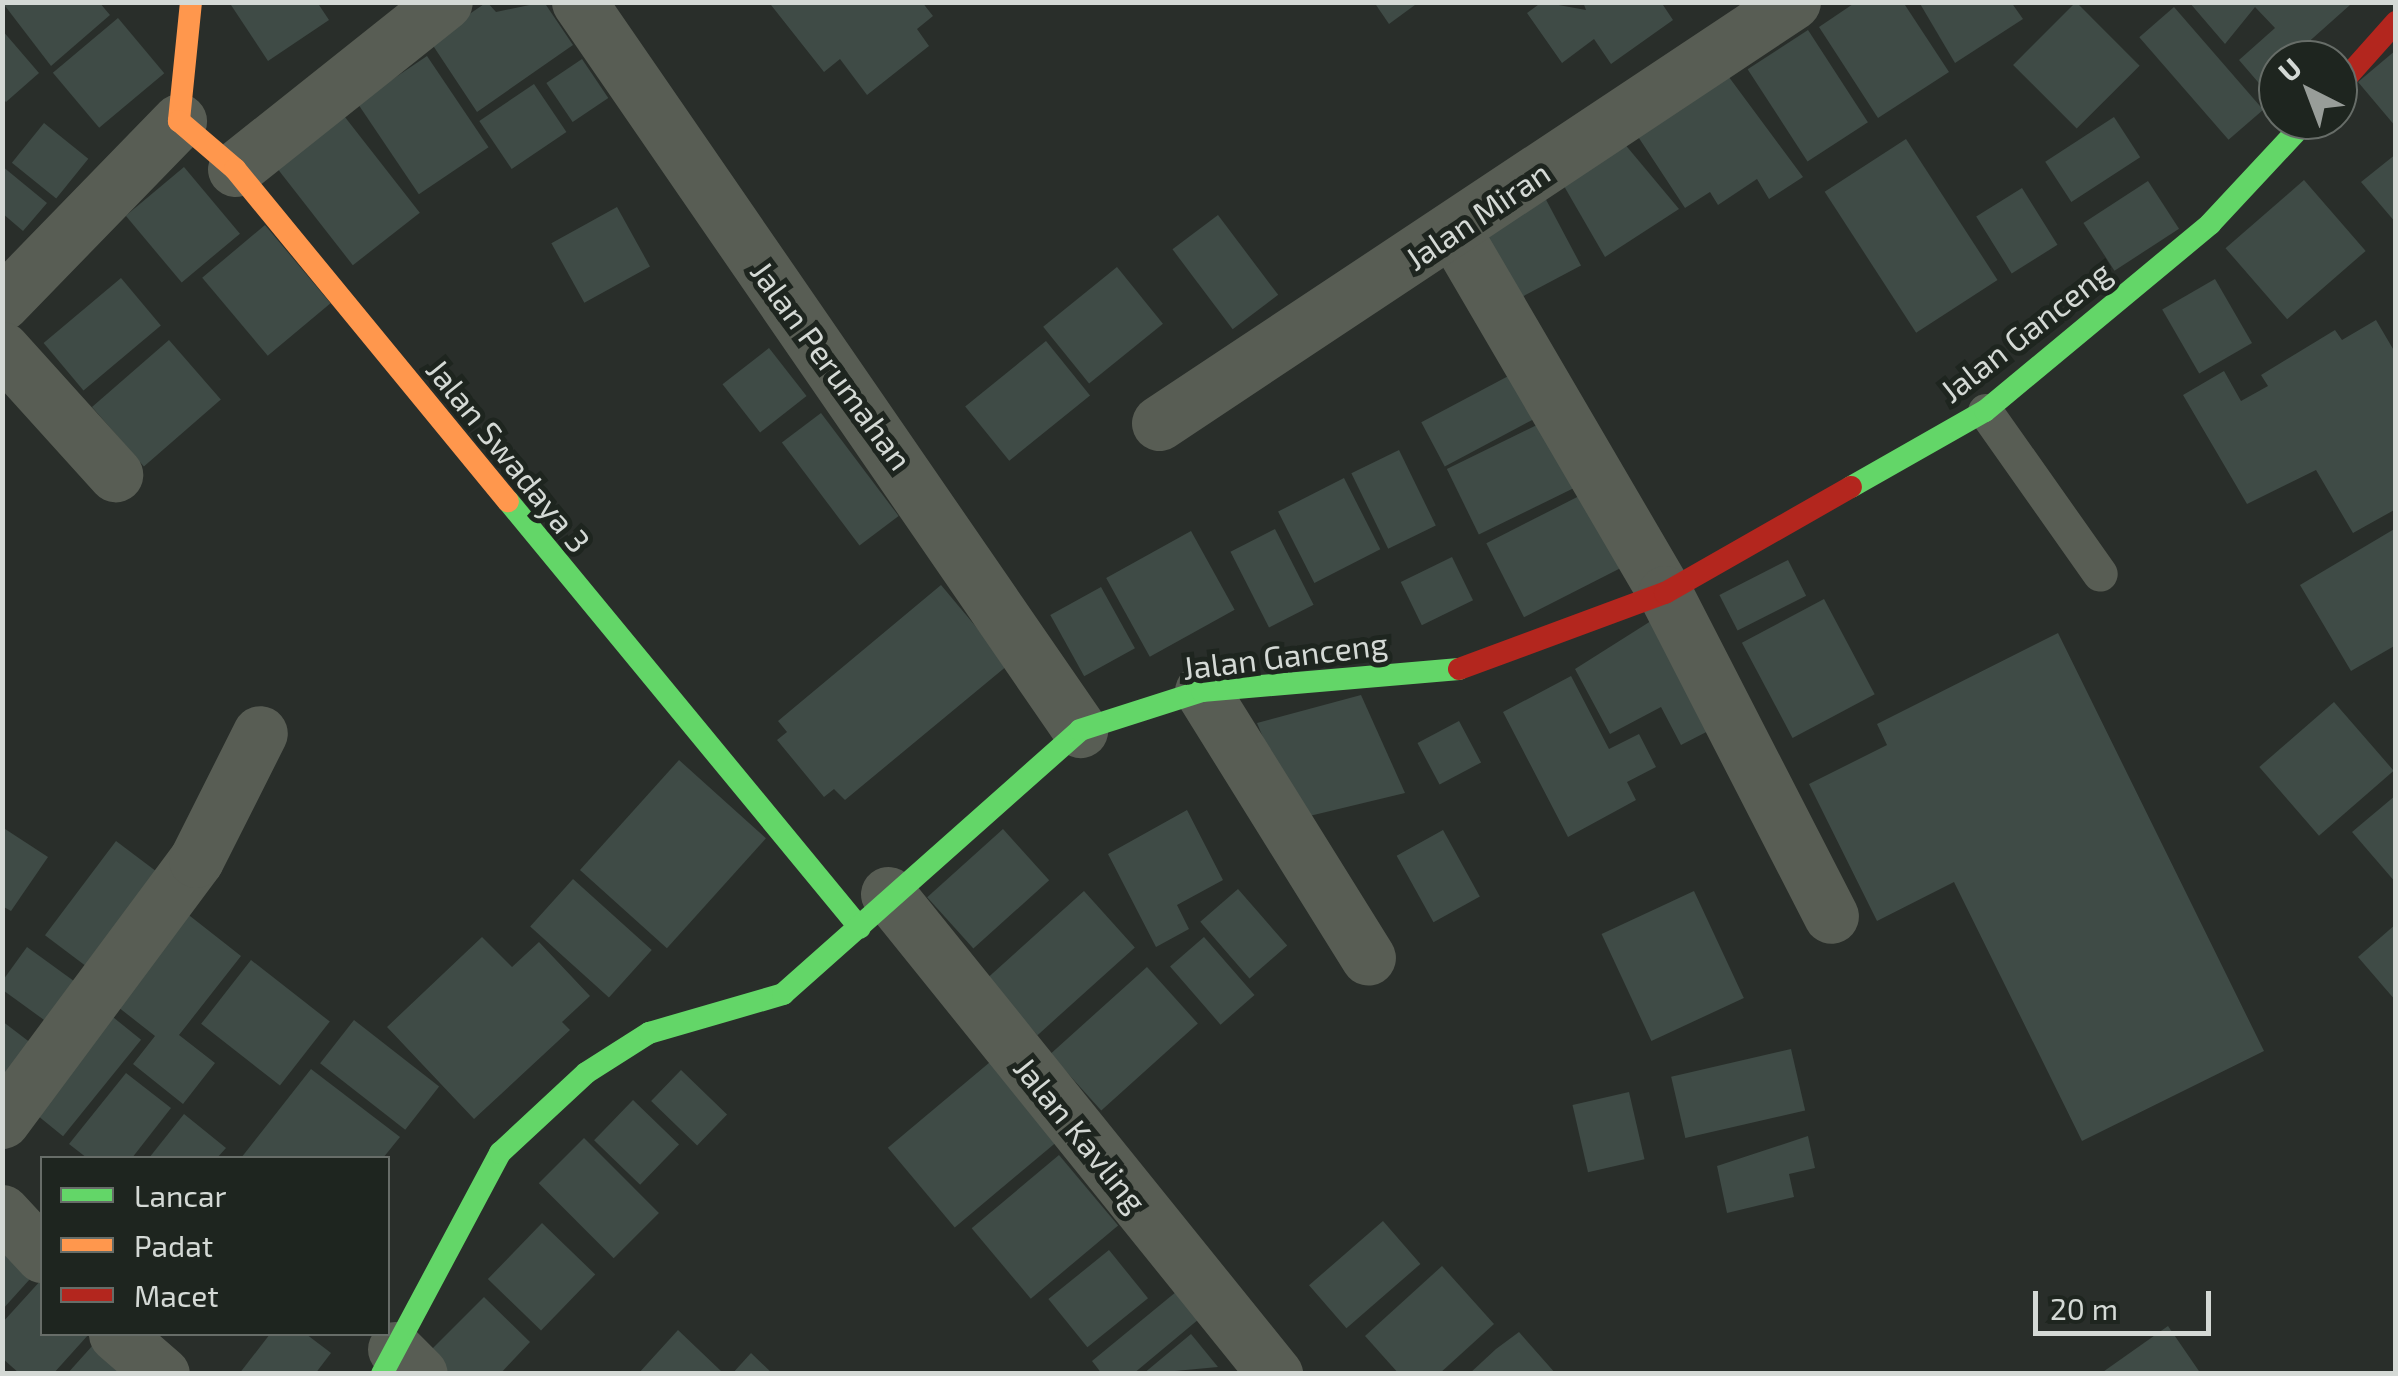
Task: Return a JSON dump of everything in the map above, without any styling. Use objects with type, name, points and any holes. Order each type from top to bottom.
[{"type":"street","points":[[2,303],[179,121],[191,2]]},
{"type":"street","points":[[235,169],[445,2]]},
{"type":"street","name":"Jalan Perumahan","points":[[579,2],[1080,730]]},
{"type":"street","name":"Jalan Miran","points":[[1159,423],[1454,232],[1793,2]]},
{"type":"street","points":[[2358,65],[2396,22]]},
{"type":"street","name":"Jalan Swadaya 3","points":[[179,121],[235,169],[874,911]]},
{"type":"street","name":"Jalan Ganceng","points":[[399,1365],[500,1153],[586,1073],[649,1033],[783,994],[1080,730],[1202,691],[1468,668],[1665,593],[1984,411],[2210,224],[2288,140]]},
{"type":"street","points":[[1454,232],[1665,593],[1831,916]]},
{"type":"street","points":[[2,349],[115,474]]},
{"type":"street","points":[[1202,691],[1368,958]]},
{"type":"street","points":[[2,1121],[196,860],[260,733]]},
{"type":"street","name":"Jalan Kavling","points":[[874,911],[1274,1374]]},
{"type":"street","points":[[2,1212],[40,1253]]},
{"type":"street","points":[[118,1336],[162,1374]]},
{"type":"lane","points":[[1984,411],[2100,574]]},
{"type":"building","points":[[2,2],[99,2],[110,15],[51,66]]},
{"type":"building","points":[[229,2],[317,2],[329,20],[268,61]]},
{"type":"building","points":[[487,2],[496,12],[544,2],[573,45],[477,112],[430,41]]},
{"type":"building","points":[[922,2],[933,16],[917,29],[929,46],[867,95],[840,59],[824,72],[771,5]]},
{"type":"building","points":[[1374,2],[1419,2],[1389,24]]},
{"type":"building","points":[[1542,2],[1586,10],[1583,2],[1661,2],[1673,20],[1611,64],[1594,39],[1562,63],[1527,13]]},
{"type":"building","points":[[1856,2],[1903,2],[1949,72],[1878,118],[1819,27]]},
{"type":"building","points":[[1919,2],[2011,2],[2023,19],[1955,63]]},
{"type":"building","points":[[2076,2],[2140,66],[2077,129],[2013,65]]},
{"type":"building","points":[[2189,2],[2350,5],[2311,40],[2262,40],[2275,28],[2255,7],[2225,44]]},
{"type":"building","points":[[2174,7],[2258,104],[2258,114],[2229,140],[2139,37]]},
{"type":"building","points":[[118,18],[164,73],[99,128],[53,73]]},
{"type":"building","points":[[2,30],[39,73],[6,102],[2,98]]},
{"type":"building","points":[[1808,30],[1868,122],[1808,161],[1748,69]]},
{"type":"building","points":[[2258,43],[2258,82],[2239,60]]},
{"type":"building","points":[[2396,50],[2396,127],[2358,82]]},
{"type":"building","points":[[427,56],[489,147],[419,194],[357,103]]},
{"type":"building","points":[[582,59],[608,98],[573,122],[546,83]]},
{"type":"building","points":[[1720,65],[1803,177],[1769,199],[1757,179],[1718,205],[1710,192],[1685,208],[1633,129]]},
{"type":"building","points":[[534,84],[566,132],[512,169],[479,121]]},
{"type":"building","points":[[341,112],[420,213],[353,265],[274,164]]},
{"type":"building","points":[[2114,117],[2140,157],[2071,202],[2045,162]]},
{"type":"building","points":[[44,123],[88,159],[56,199],[12,163]]},
{"type":"building","points":[[1618,136],[1679,209],[1605,257],[1557,174]]},
{"type":"building","points":[[1906,139],[1997,280],[1916,333],[1825,192]]},
{"type":"building","points":[[2396,154],[2396,223],[2361,182]]},
{"type":"building","points":[[2,166],[47,203],[23,231],[2,213]]},
{"type":"building","points":[[184,167],[240,234],[182,282],[126,216]]},
{"type":"building","points":[[2304,180],[2366,251],[2287,319],[2226,248]]},
{"type":"building","points":[[2148,181],[2179,229],[2114,271],[2083,223]]},
{"type":"building","points":[[2022,188],[2058,245],[2012,273],[1976,217]]},
{"type":"building","points":[[1543,194],[1581,266],[1520,298],[1482,226]]},
{"type":"building","points":[[617,207],[650,266],[584,303],[551,243]]},
{"type":"building","points":[[1218,215],[1278,295],[1233,329],[1172,249]]},
{"type":"building","points":[[265,225],[331,303],[268,356],[202,278]]},
{"type":"building","points":[[1117,267],[1163,324],[1089,384],[1043,327]]},
{"type":"building","points":[[121,278],[161,325],[83,390],[44,343]]},
{"type":"building","points":[[2215,279],[2252,343],[2199,374],[2162,310]]},
{"type":"building","points":[[2376,320],[2396,354],[2396,509],[2353,533],[2316,470],[2247,504],[2183,395],[2224,371],[2241,401],[2268,386],[2261,375],[2335,330],[2342,340]]},
{"type":"building","points":[[169,340],[221,400],[144,467],[92,407]]},
{"type":"building","points":[[1046,341],[1090,395],[1009,461],[965,406]]},
{"type":"building","points":[[769,348],[807,396],[760,432],[723,384]]},
{"type":"building","points":[[1514,373],[1537,417],[1445,466],[1421,422]]},
{"type":"building","points":[[821,413],[899,516],[860,546],[782,442]]},
{"type":"building","points":[[1543,422],[1575,488],[1479,535],[1447,469]]},
{"type":"building","points":[[1399,450],[1436,525],[1388,549],[1351,473]]},
{"type":"building","points":[[1344,478],[1380,549],[1314,583],[1278,512]]},
{"type":"building","points":[[1587,492],[1625,566],[1524,617],[1486,543]]},
{"type":"building","points":[[2396,528],[2396,645],[2351,671],[2300,585]]},
{"type":"building","points":[[1275,529],[1314,605],[1269,627],[1230,552]]},
{"type":"building","points":[[1191,531],[1235,610],[1150,657],[1106,578]]},
{"type":"building","points":[[1452,557],[1473,600],[1422,625],[1401,582]]},
{"type":"building","points":[[1788,560],[1806,596],[1738,631],[1719,595]]},
{"type":"building","points":[[941,585],[1008,665],[845,800],[834,789],[824,797],[777,740],[787,732],[778,721]]},
{"type":"building","points":[[1101,587],[1135,648],[1084,676],[1050,615]]},
{"type":"building","points":[[1824,599],[1875,694],[1793,738],[1742,643]]},
{"type":"building","points":[[1662,614],[1720,725],[1681,745],[1661,707],[1610,734],[1575,669]]},
{"type":"building","points":[[2058,633],[2264,1051],[2082,1141],[1954,882],[1877,921],[1809,784],[1887,745],[1877,724]]},
{"type":"building","points":[[1571,676],[1609,749],[1639,734],[1656,767],[1627,782],[1636,800],[1568,837],[1503,712]]},
{"type":"building","points":[[1361,695],[1405,793],[1297,819],[1257,723]]},
{"type":"building","points":[[2334,702],[2394,771],[2319,836],[2259,767]]},
{"type":"building","points":[[1459,721],[1481,762],[1440,785],[1418,743]]},
{"type":"building","points":[[679,760],[766,838],[667,948],[580,870]]},
{"type":"building","points":[[2396,795],[2396,883],[2352,832]]},
{"type":"building","points":[[1187,810],[1223,880],[1177,905],[1189,929],[1156,947],[1108,854]]},
{"type":"building","points":[[2,827],[48,857],[11,911],[2,906]]},
{"type":"building","points":[[1003,829],[1049,880],[973,949],[927,897]]},
{"type":"building","points":[[1443,830],[1480,896],[1433,922],[1397,856]]},
{"type":"building","points":[[116,841],[167,880],[96,974],[45,935]]},
{"type":"building","points":[[573,879],[652,950],[609,997],[530,927]]},
{"type":"building","points":[[1238,889],[1287,946],[1249,978],[1200,922]]},
{"type":"building","points":[[1084,891],[1135,947],[1038,1035],[987,979]]},
{"type":"building","points":[[1694,891],[1744,998],[1651,1041],[1602,934]]},
{"type":"building","points":[[176,905],[241,956],[179,1035],[215,1063],[183,1104],[133,1064],[155,1036],[104,996]]},
{"type":"building","points":[[2396,924],[2396,1001],[2358,957]]},
{"type":"building","points":[[482,937],[512,967],[539,942],[590,996],[562,1022],[570,1030],[474,1119],[387,1027]]},
{"type":"building","points":[[1204,937],[1255,995],[1221,1025],[1170,967]]},
{"type":"building","points":[[27,947],[85,989],[56,1029],[2,989],[2,981]]},
{"type":"building","points":[[251,960],[330,1022],[280,1085],[201,1024]]},
{"type":"building","points":[[1147,967],[1198,1023],[1101,1110],[1050,1054]]},
{"type":"building","points":[[103,1009],[141,1040],[63,1136],[25,1105]]},
{"type":"building","points":[[354,1020],[439,1086],[405,1130],[320,1063]]},
{"type":"building","points":[[2,1021],[44,1053],[2,1105]]},
{"type":"building","points":[[1791,1049],[1805,1110],[1685,1138],[1671,1077]]},
{"type":"building","points":[[1002,1052],[1069,1132],[955,1227],[888,1148]]},
{"type":"building","points":[[311,1069],[400,1137],[385,1156],[243,1156]]},
{"type":"building","points":[[681,1070],[727,1114],[697,1145],[651,1101]]},
{"type":"building","points":[[126,1073],[171,1108],[134,1156],[84,1156],[69,1144]]},
{"type":"building","points":[[1629,1092],[1645,1159],[1588,1172],[1572,1105]]},
{"type":"building","points":[[633,1100],[679,1144],[640,1185],[594,1140]]},
{"type":"building","points":[[184,1114],[226,1148],[219,1156],[151,1156]]},
{"type":"building","points":[[1808,1136],[1815,1168],[1789,1174],[1794,1197],[1727,1213],[1717,1166]]},
{"type":"building","points":[[584,1138],[659,1213],[614,1258],[539,1183]]},
{"type":"building","points":[[1059,1155],[1118,1225],[1031,1299],[972,1228]]},
{"type":"building","points":[[1383,1221],[1420,1264],[1346,1328],[1309,1285]]},
{"type":"building","points":[[542,1223],[595,1274],[541,1331],[488,1279]]},
{"type":"building","points":[[2,1236],[39,1269],[2,1310]]},
{"type":"building","points":[[1109,1250],[1148,1298],[1087,1347],[1048,1299]]},
{"type":"building","points":[[1442,1266],[1494,1324],[1439,1374],[1399,1374],[1365,1336]]},
{"type":"building","points":[[40,1281],[40,1336],[87,1336],[53,1374],[20,1374],[2,1358],[2,1323]]},
{"type":"building","points":[[1182,1287],[1205,1314],[1133,1374],[1102,1374],[1092,1361]]},
{"type":"building","points":[[484,1297],[530,1342],[500,1374],[445,1374],[426,1355]]},
{"type":"building","points":[[2168,1326],[2201,1374],[2100,1374]]},
{"type":"building","points":[[678,1330],[721,1371],[719,1374],[638,1374]]},
{"type":"building","points":[[1519,1332],[1556,1374],[1469,1374],[1496,1349]]},
{"type":"building","points":[[1191,1334],[1218,1367],[1143,1374]]},
{"type":"building","points":[[103,1336],[143,1374],[67,1374]]},
{"type":"building","points":[[268,1336],[309,1336],[331,1353],[315,1374],[239,1374]]},
{"type":"building","points":[[751,1353],[773,1374],[732,1374]]},
{"type":"traffic: fast","points":[[1851,487],[1985,411],[2210,224],[2288,140]]},
{"type":"traffic: fast","points":[[508,501],[860,928]]},
{"type":"traffic: fast","points":[[382,1374],[500,1153],[586,1073],[649,1033],[783,994],[1080,730],[1202,691],[1459,669]]},
{"type":"traffic: slow","points":[[191,2],[179,121],[235,169],[508,501]]},
{"type":"traffic: jam","points":[[2358,65],[2396,22]]},
{"type":"traffic: jam","points":[[1459,669],[1665,593],[1851,487]]}]
